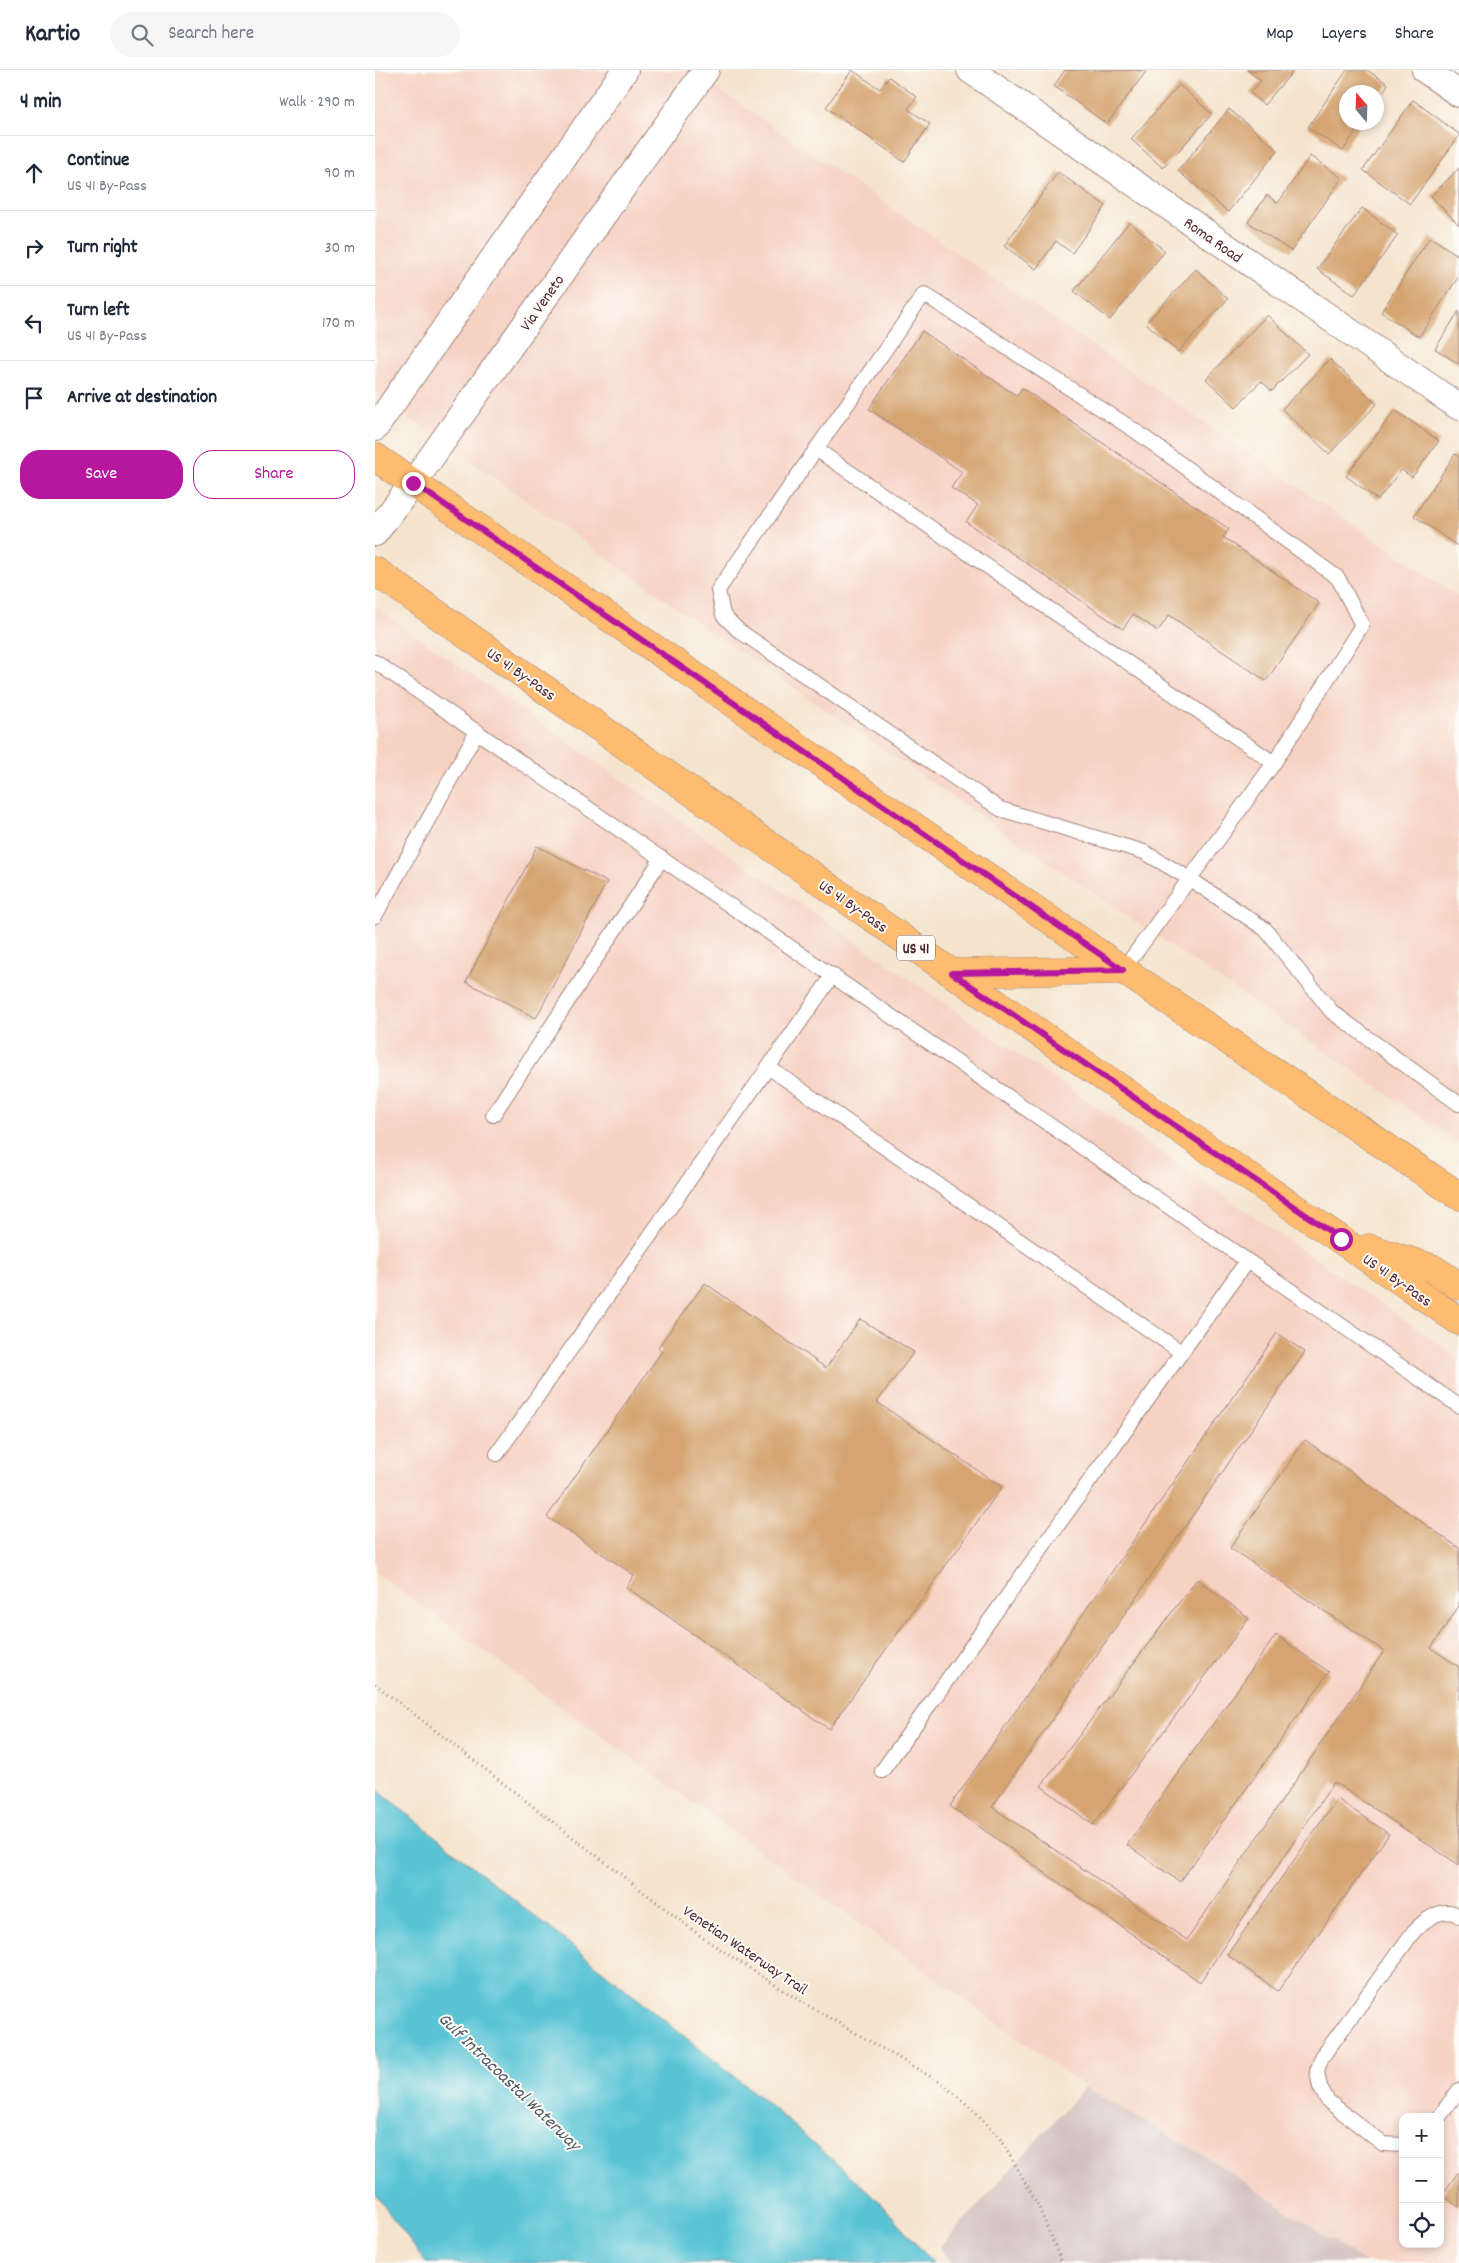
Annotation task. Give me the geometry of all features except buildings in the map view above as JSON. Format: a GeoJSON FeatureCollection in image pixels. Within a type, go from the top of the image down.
{"type":"FeatureCollection","features":[{"type":"Feature","properties":{"kind":"main road"},"geometry":{"type":"LineString","coordinates":[[375,457],[1123,970],[1459,1196]]}},
{"type":"Feature","properties":{"kind":"main road","name":"US 41 By-Pass"},"geometry":{"type":"LineString","coordinates":[[375,571],[952,973],[1459,1321]]}},
{"type":"Feature","properties":{"kind":"main road"},"geometry":{"type":"LineString","coordinates":[[952,973],[1123,970]]}},
{"type":"Feature","properties":{"kind":"main road"},"geometry":{"type":"LineString","coordinates":[[1341,1239],[1433,1268],[1459,1286]]}},
{"type":"Feature","properties":{"kind":"street"},"geometry":{"type":"LineString","coordinates":[[375,428],[625,70]]}},
{"type":"Feature","properties":{"kind":"street","name":"Via Veneto"},"geometry":{"type":"LineString","coordinates":[[375,533],[413,483],[706,70]]}},
{"type":"Feature","properties":{"kind":"street","name":"Roma Road"},"geometry":{"type":"LineString","coordinates":[[970,70],[1459,408]]}},
{"type":"Feature","properties":{"kind":"street"},"geometry":{"type":"LineString","coordinates":[[1425,70],[1459,94]]}},
{"type":"Feature","properties":{"kind":"lane"},"geometry":{"type":"LineString","coordinates":[[1123,970],[1190,879],[1274,762],[1363,625],[1338,578],[1134,430],[924,294],[718,590],[723,615],[738,630],[1000,810],[1144,852],[1190,879],[1265,929],[1332,1012],[1459,1104]]}},
{"type":"Feature","properties":{"kind":"lane"},"geometry":{"type":"LineString","coordinates":[[816,449],[1274,762]]}},
{"type":"Feature","properties":{"kind":"lane"},"geometry":{"type":"LineString","coordinates":[[375,662],[1459,1406]]}},
{"type":"Feature","properties":{"kind":"lane"},"geometry":{"type":"LineString","coordinates":[[375,916],[477,731]]}},
{"type":"Feature","properties":{"kind":"lane"},"geometry":{"type":"LineString","coordinates":[[493,1114],[662,858]]}},
{"type":"Feature","properties":{"kind":"lane"},"geometry":{"type":"LineString","coordinates":[[497,1454],[833,975]]}},
{"type":"Feature","properties":{"kind":"lane"},"geometry":{"type":"LineString","coordinates":[[768,1067],[1181,1352]]}},
{"type":"Feature","properties":{"kind":"lane"},"geometry":{"type":"LineString","coordinates":[[883,1771],[1247,1260]]}},
{"type":"Feature","properties":{"kind":"lane"},"geometry":{"type":"LineString","coordinates":[[1399,2144],[1383,2144],[1328,2101],[1320,2086],[1317,2071],[1321,2057],[1414,1931],[1425,1920],[1440,1912],[1459,1916]]}},
{"type":"Feature","properties":{"kind":"lane"},"geometry":{"type":"LineString","coordinates":[[1442,2113],[1459,2090]]}},
{"type":"Feature","properties":{"kind":"path","name":"Venetian Waterway Trail"},"geometry":{"type":"LineString","coordinates":[[375,1684],[703,1938],[797,1999],[940,2082],[975,2111],[1000,2139],[1037,2203],[1062,2263]]}},
{"type":"Feature","properties":{"kind":"shaded area"},"geometry":{"type":"Polygon","coordinates":[[[375,70],[690,70],[1459,597],[1459,1143],[691,618],[375,393],[375,70]]]}},
{"type":"Feature","properties":{"kind":"shaded area"},"geometry":{"type":"Polygon","coordinates":[[[375,607],[679,820],[1459,1358],[1459,2263],[1366,2263],[1210,2159],[1085,2087],[375,1572],[375,607]]]}},
{"type":"Feature","properties":{"kind":"shaded area"},"geometry":{"type":"Polygon","coordinates":[[[1085,2087],[1210,2159],[1366,2263],[950,2263],[940,2247],[1085,2087]]]}},
{"type":"Feature","properties":{"kind":"water","name":"Gulf Intracoastal Waterway"},"geometry":{"type":"Polygon","coordinates":[[[375,1788],[765,2101],[878,2200],[933,2263],[426,2263],[375,2194],[375,1788]]]}},
{"type":"Feature","properties":{"kind":"route"},"geometry":{"type":"LineString","coordinates":[[413,483],[1123,970],[952,973],[1341,1239]]}}]}
